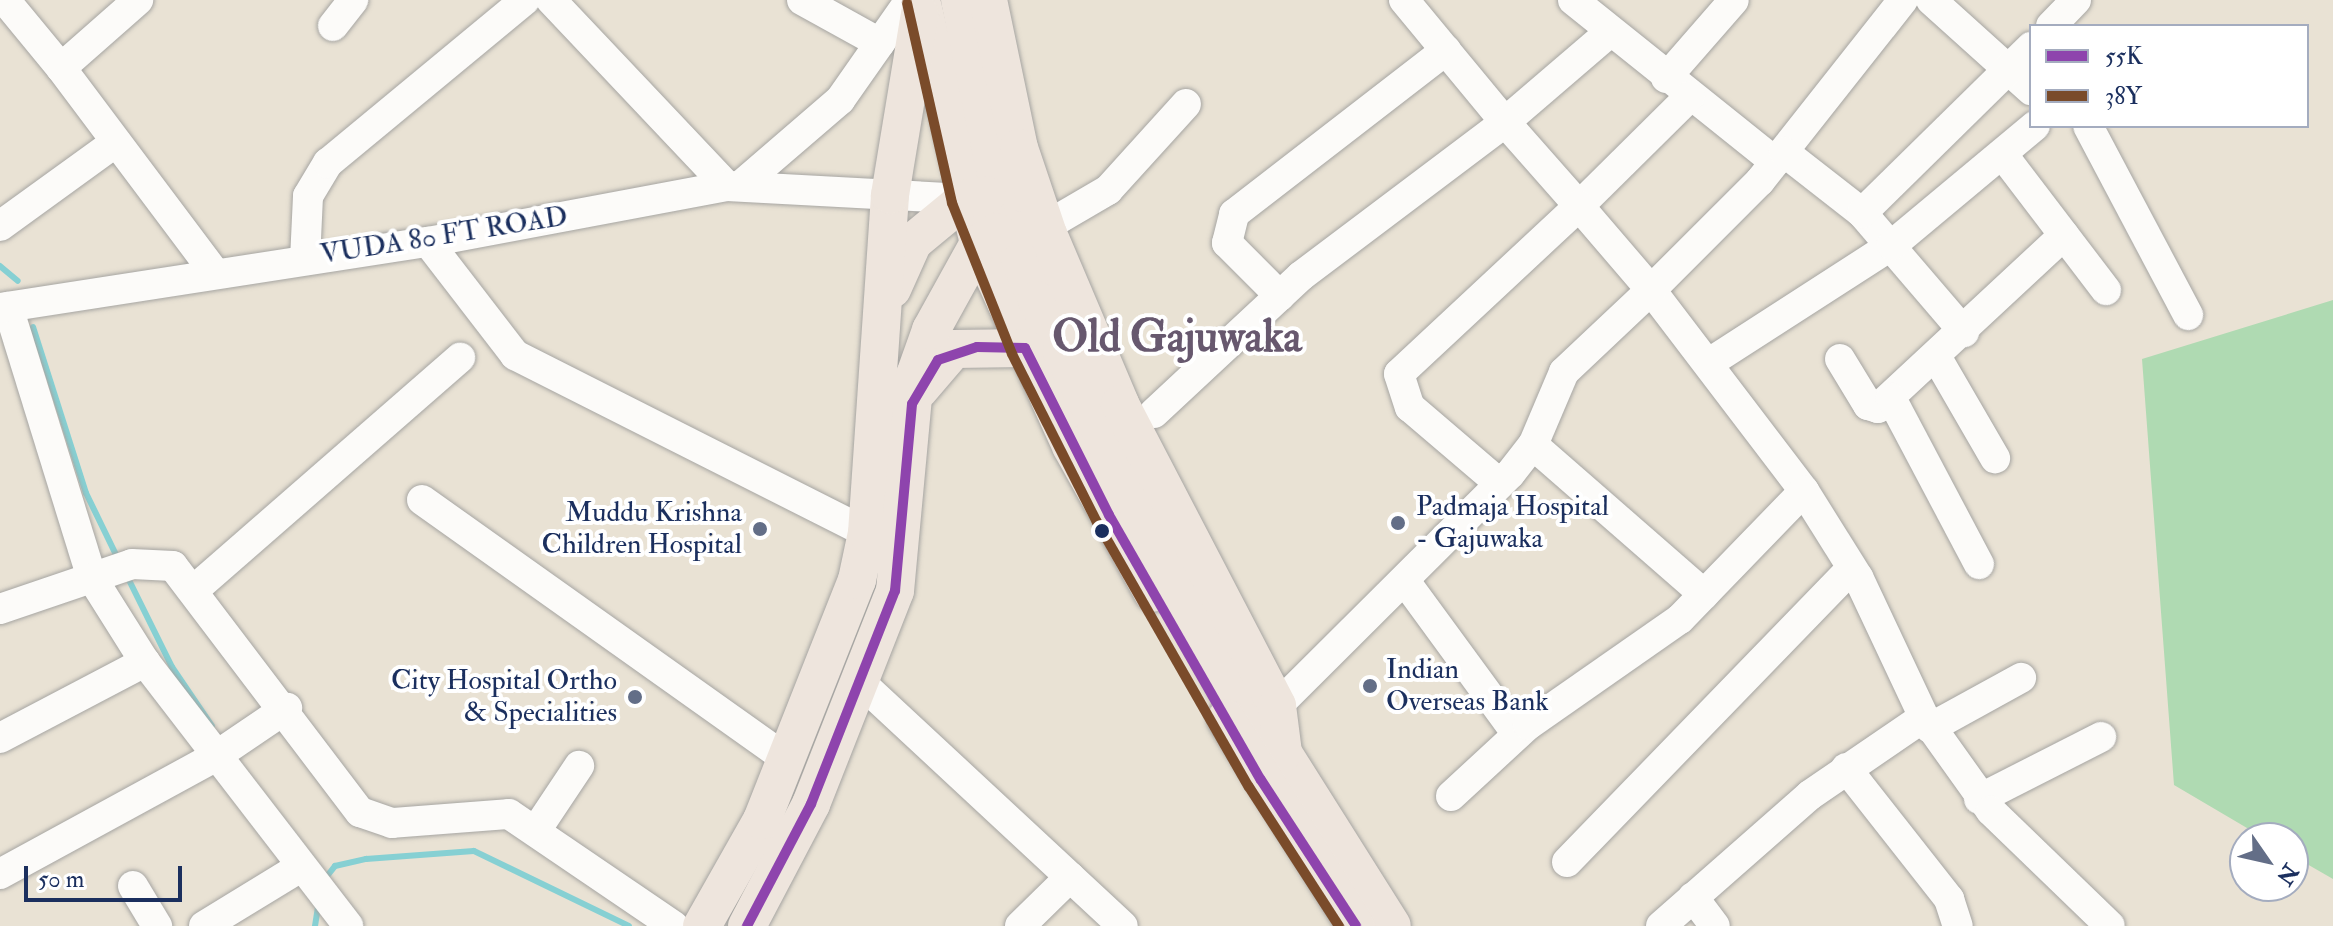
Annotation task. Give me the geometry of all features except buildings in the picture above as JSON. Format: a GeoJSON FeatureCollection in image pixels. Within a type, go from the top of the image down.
{"type":"FeatureCollection","features":[{"type":"Feature","properties":{"kind":"main road"},"geometry":{"type":"LineString","coordinates":[[960,0],[955,62],[988,215],[1025,348],[1079,460],[1273,781],[1356,926]]}},
{"type":"Feature","properties":{"kind":"main road"},"geometry":{"type":"LineString","coordinates":[[988,0],[1019,148],[1048,234],[1120,404],[1277,706],[1273,781]]}},
{"type":"Feature","properties":{"kind":"main road"},"geometry":{"type":"LineString","coordinates":[[918,3],[955,62]]}},
{"type":"Feature","properties":{"kind":"main road"},"geometry":{"type":"LineString","coordinates":[[702,926],[787,759],[867,533],[890,195],[918,3]]}},
{"type":"Feature","properties":{"kind":"main road"},"geometry":{"type":"LineString","coordinates":[[879,334],[904,256],[988,215]]}},
{"type":"Feature","properties":{"kind":"main road"},"geometry":{"type":"LineString","coordinates":[[747,926],[811,804],[859,681],[900,563],[912,404],[931,330],[988,215]]}},
{"type":"Feature","properties":{"kind":"main road"},"geometry":{"type":"LineString","coordinates":[[988,215],[1273,781],[1392,926]]}},
{"type":"Feature","properties":{"kind":"main road"},"geometry":{"type":"LineString","coordinates":[[912,404],[938,360],[954,349],[1025,348]]}},
{"type":"Feature","properties":{"kind":"street"},"geometry":{"type":"LineString","coordinates":[[5,0],[61,68],[214,272]]}},
{"type":"Feature","properties":{"kind":"street"},"geometry":{"type":"LineString","coordinates":[[61,68],[138,0]]}},
{"type":"Feature","properties":{"kind":"street"},"geometry":{"type":"LineString","coordinates":[[333,26],[353,0]]}},
{"type":"Feature","properties":{"kind":"street"},"geometry":{"type":"LineString","coordinates":[[305,260],[308,196],[328,163],[525,0]]}},
{"type":"Feature","properties":{"kind":"street"},"geometry":{"type":"LineString","coordinates":[[551,0],[734,186],[840,100],[880,43],[918,3]]}},
{"type":"Feature","properties":{"kind":"street"},"geometry":{"type":"LineString","coordinates":[[802,0],[880,43]]}},
{"type":"Feature","properties":{"kind":"street"},"geometry":{"type":"LineString","coordinates":[[1404,0],[1651,290],[1804,491],[1852,568],[1927,723],[1979,799],[2110,926]]}},
{"type":"Feature","properties":{"kind":"street"},"geometry":{"type":"LineString","coordinates":[[1573,0],[1678,87],[1862,213],[1964,332]]}},
{"type":"Feature","properties":{"kind":"street"},"geometry":{"type":"LineString","coordinates":[[1500,484],[1410,407],[1399,374],[1579,206],[1678,87],[1734,0]]}},
{"type":"Feature","properties":{"kind":"street"},"geometry":{"type":"LineString","coordinates":[[1277,706],[1500,484],[1533,445],[1564,372],[1651,290],[1780,157],[1903,0]]}},
{"type":"Feature","properties":{"kind":"street"},"geometry":{"type":"LineString","coordinates":[[1931,0],[2020,80]]}},
{"type":"Feature","properties":{"kind":"street"},"geometry":{"type":"LineString","coordinates":[[2053,24],[2076,0]]}},
{"type":"Feature","properties":{"kind":"street"},"geometry":{"type":"LineString","coordinates":[[1154,413],[1280,296],[1505,122],[1610,32]]}},
{"type":"Feature","properties":{"kind":"street"},"geometry":{"type":"LineString","coordinates":[[1280,296],[1227,243],[1234,214],[1446,50]]}},
{"type":"Feature","properties":{"kind":"street"},"geometry":{"type":"LineString","coordinates":[[1862,213],[2020,80],[2029,53]]}},
{"type":"Feature","properties":{"kind":"street"},"geometry":{"type":"LineString","coordinates":[[1060,218],[1108,190],[1186,104]]}},
{"type":"Feature","properties":{"kind":"street"},"geometry":{"type":"LineString","coordinates":[[1709,363],[1892,245],[2033,128]]}},
{"type":"Feature","properties":{"kind":"street"},"geometry":{"type":"LineString","coordinates":[[2089,128],[2188,315]]}},
{"type":"Feature","properties":{"kind":"street"},"geometry":{"type":"LineString","coordinates":[[0,226],[116,142]]}},
{"type":"Feature","properties":{"kind":"street"},"geometry":{"type":"LineString","coordinates":[[2003,155],[2106,290]]}},
{"type":"Feature","properties":{"kind":"street","name":"VUDA 80 FT ROAD"},"geometry":{"type":"LineString","coordinates":[[4,307],[214,272],[428,242],[734,186],[890,195],[988,215]]}},
{"type":"Feature","properties":{"kind":"street"},"geometry":{"type":"LineString","coordinates":[[1840,359],[1871,408],[1891,398],[1937,358],[2064,235]]}},
{"type":"Feature","properties":{"kind":"street"},"geometry":{"type":"LineString","coordinates":[[428,242],[515,355],[867,533]]}},
{"type":"Feature","properties":{"kind":"street"},"geometry":{"type":"LineString","coordinates":[[4,307],[92,578],[145,662],[307,878],[348,926]]}},
{"type":"Feature","properties":{"kind":"street"},"geometry":{"type":"LineString","coordinates":[[195,589],[460,358]]}},
{"type":"Feature","properties":{"kind":"street"},"geometry":{"type":"LineString","coordinates":[[1937,358],[1995,458]]}},
{"type":"Feature","properties":{"kind":"street"},"geometry":{"type":"LineString","coordinates":[[1891,398],[1979,564]]}},
{"type":"Feature","properties":{"kind":"street"},"geometry":{"type":"LineString","coordinates":[[1533,445],[1704,594]]}},
{"type":"Feature","properties":{"kind":"street"},"geometry":{"type":"LineString","coordinates":[[1451,796],[1517,734],[1652,643],[1804,491]]}},
{"type":"Feature","properties":{"kind":"street"},"geometry":{"type":"LineString","coordinates":[[422,500],[787,759]]}},
{"type":"Feature","properties":{"kind":"street"},"geometry":{"type":"LineString","coordinates":[[0,609],[132,564],[173,566],[195,589],[287,708],[343,794],[374,820],[484,812],[537,829],[674,926]]}},
{"type":"Feature","properties":{"kind":"street"},"geometry":{"type":"LineString","coordinates":[[1567,862],[1852,568]]}},
{"type":"Feature","properties":{"kind":"street"},"geometry":{"type":"LineString","coordinates":[[1405,581],[1517,734]]}},
{"type":"Feature","properties":{"kind":"street"},"geometry":{"type":"LineString","coordinates":[[0,738],[145,662]]}},
{"type":"Feature","properties":{"kind":"street"},"geometry":{"type":"LineString","coordinates":[[1661,926],[1846,768],[1927,723],[2021,678]]}},
{"type":"Feature","properties":{"kind":"street"},"geometry":{"type":"LineString","coordinates":[[859,681],[1123,926]]}},
{"type":"Feature","properties":{"kind":"street"},"geometry":{"type":"LineString","coordinates":[[0,874],[216,756],[287,708]]}},
{"type":"Feature","properties":{"kind":"street"},"geometry":{"type":"LineString","coordinates":[[1979,799],[2101,737]]}},
{"type":"Feature","properties":{"kind":"street"},"geometry":{"type":"LineString","coordinates":[[537,829],[579,766]]}},
{"type":"Feature","properties":{"kind":"street"},"geometry":{"type":"LineString","coordinates":[[1846,768],[1949,899],[1958,926]]}},
{"type":"Feature","properties":{"kind":"street"},"geometry":{"type":"LineString","coordinates":[[1020,926],[1070,877]]}},
{"type":"Feature","properties":{"kind":"street"},"geometry":{"type":"LineString","coordinates":[[204,926],[307,878]]}},
{"type":"Feature","properties":{"kind":"street"},"geometry":{"type":"LineString","coordinates":[[133,886],[157,926]]}},
{"type":"Feature","properties":{"kind":"street"},"geometry":{"type":"LineString","coordinates":[[1693,897],[1715,926]]}},
{"type":"Feature","properties":{"kind":"green space"},"geometry":{"type":"Polygon","coordinates":[[[2333,300],[2333,879],[2309,865],[2309,822],[2237,822],[2174,785],[2142,359],[2333,300]]]}},
{"type":"Feature","properties":{"kind":"waterway"},"geometry":{"type":"LineString","coordinates":[[0,266],[18,281]]}},
{"type":"Feature","properties":{"kind":"waterway"},"geometry":{"type":"LineString","coordinates":[[33,327],[86,493],[118,559]]}},
{"type":"Feature","properties":{"kind":"waterway"},"geometry":{"type":"LineString","coordinates":[[127,576],[172,667],[212,726]]}},
{"type":"Feature","properties":{"kind":"waterway"},"geometry":{"type":"LineString","coordinates":[[324,880],[335,866],[366,859],[474,851],[629,926]]}},
{"type":"Feature","properties":{"kind":"waterway"},"geometry":{"type":"LineString","coordinates":[[315,926],[318,906]]}},
{"type":"Feature","properties":{"kind":"transit line","name":"38Y"},"geometry":{"type":"LineString","coordinates":[[907,3],[952,203],[1012,354],[1097,522],[1249,787],[1339,926]]}},
{"type":"Feature","properties":{"kind":"transit line","name":"55K"},"geometry":{"type":"LineString","coordinates":[[747,926],[811,804],[895,591],[912,404],[938,360],[977,347],[1025,348],[1109,515],[1261,780],[1356,926]]}},
{"type":"Feature","properties":{"kind":"place","name":"Padmaja Hospital - Gajuwaka"},"geometry":{"type":"Point","coordinates":[1398,523]}},
{"type":"Feature","properties":{"kind":"place","name":"Muddu Krishna Children Hospital"},"geometry":{"type":"Point","coordinates":[760,529]}},
{"type":"Feature","properties":{"kind":"place","name":"Indian Overseas Bank"},"geometry":{"type":"Point","coordinates":[1370,686]}},
{"type":"Feature","properties":{"kind":"place","name":"City Hospital Ortho & Specialities"},"geometry":{"type":"Point","coordinates":[635,697]}},
{"type":"Feature","properties":{"kind":"district","name":"Old Gajuwaka"},"geometry":{"type":"Point","coordinates":[1177,338]}}]}
